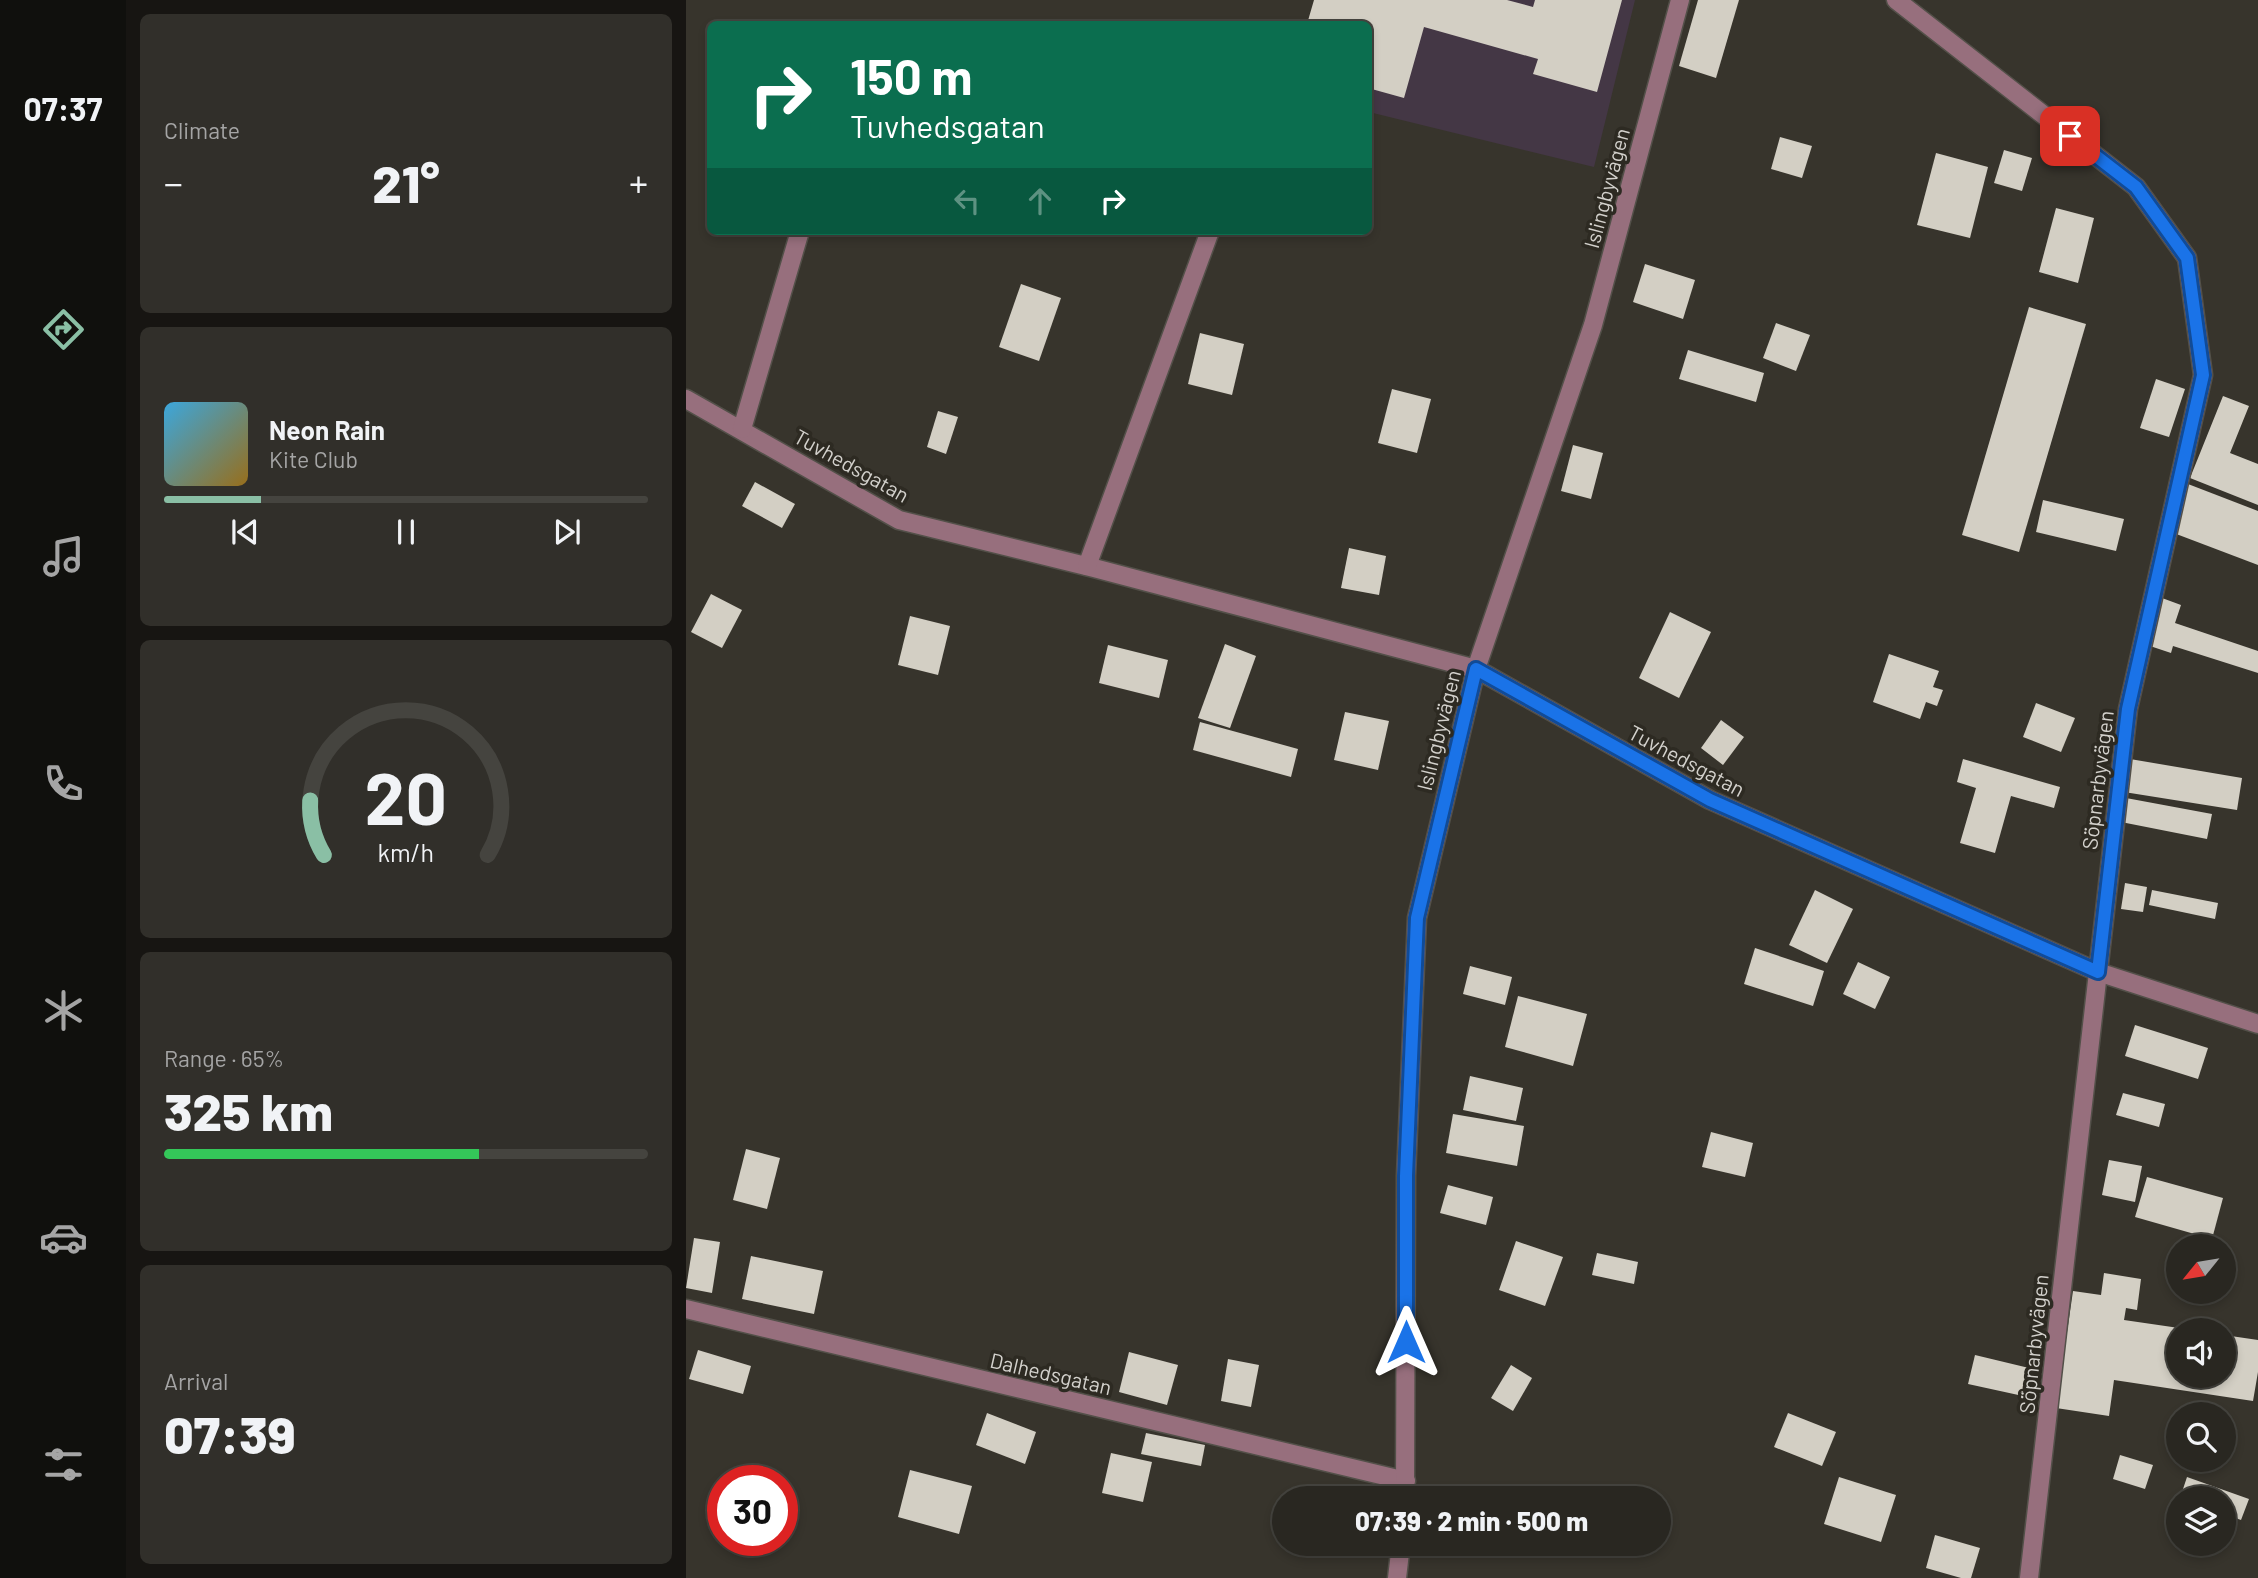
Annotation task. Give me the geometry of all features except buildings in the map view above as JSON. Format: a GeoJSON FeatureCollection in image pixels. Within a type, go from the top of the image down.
{"type":"FeatureCollection","features":[{"type":"Feature","properties":{"kind":"street","name":"Islingbyvägen"},"geometry":{"type":"LineString","coordinates":[[1406,1486],[1406,1176],[1417,918],[1476,669],[1593,325],[1681,0]]}},
{"type":"Feature","properties":{"kind":"street","name":"Söpnarbyvägen"},"geometry":{"type":"LineString","coordinates":[[1896,0],[2136,187],[2187,258],[2203,375],[2128,709],[2029,1578]]}},
{"type":"Feature","properties":{"kind":"street"},"geometry":{"type":"LineString","coordinates":[[742,429],[799,235]]}},
{"type":"Feature","properties":{"kind":"street"},"geometry":{"type":"LineString","coordinates":[[1087,566],[1209,235]]}},
{"type":"Feature","properties":{"kind":"street","name":"Tuvhedsgatan"},"geometry":{"type":"LineString","coordinates":[[686,399],[899,520],[1087,566],[1476,669],[1710,800],[2098,972],[2258,1024]]}},
{"type":"Feature","properties":{"kind":"street","name":"Dalhedsgatan"},"geometry":{"type":"LineString","coordinates":[[686,1309],[1394,1486]]}},
{"type":"Feature","properties":{"kind":"street"},"geometry":{"type":"LineString","coordinates":[[1398,1578],[1400,1556]]}},
{"type":"Feature","properties":{"kind":"shaded area"},"geometry":{"type":"Polygon","coordinates":[[[1321,0],[1635,0],[1594,167],[1372,113],[1372,21],[1316,21],[1321,0]]]}},
{"type":"Feature","properties":{"kind":"route"},"geometry":{"type":"LineString","coordinates":[[1406,1342],[1406,1176],[1417,918],[1476,669],[1710,800],[2098,972],[2128,709],[2203,375],[2187,258],[2136,187],[2070,136]]}}]}
